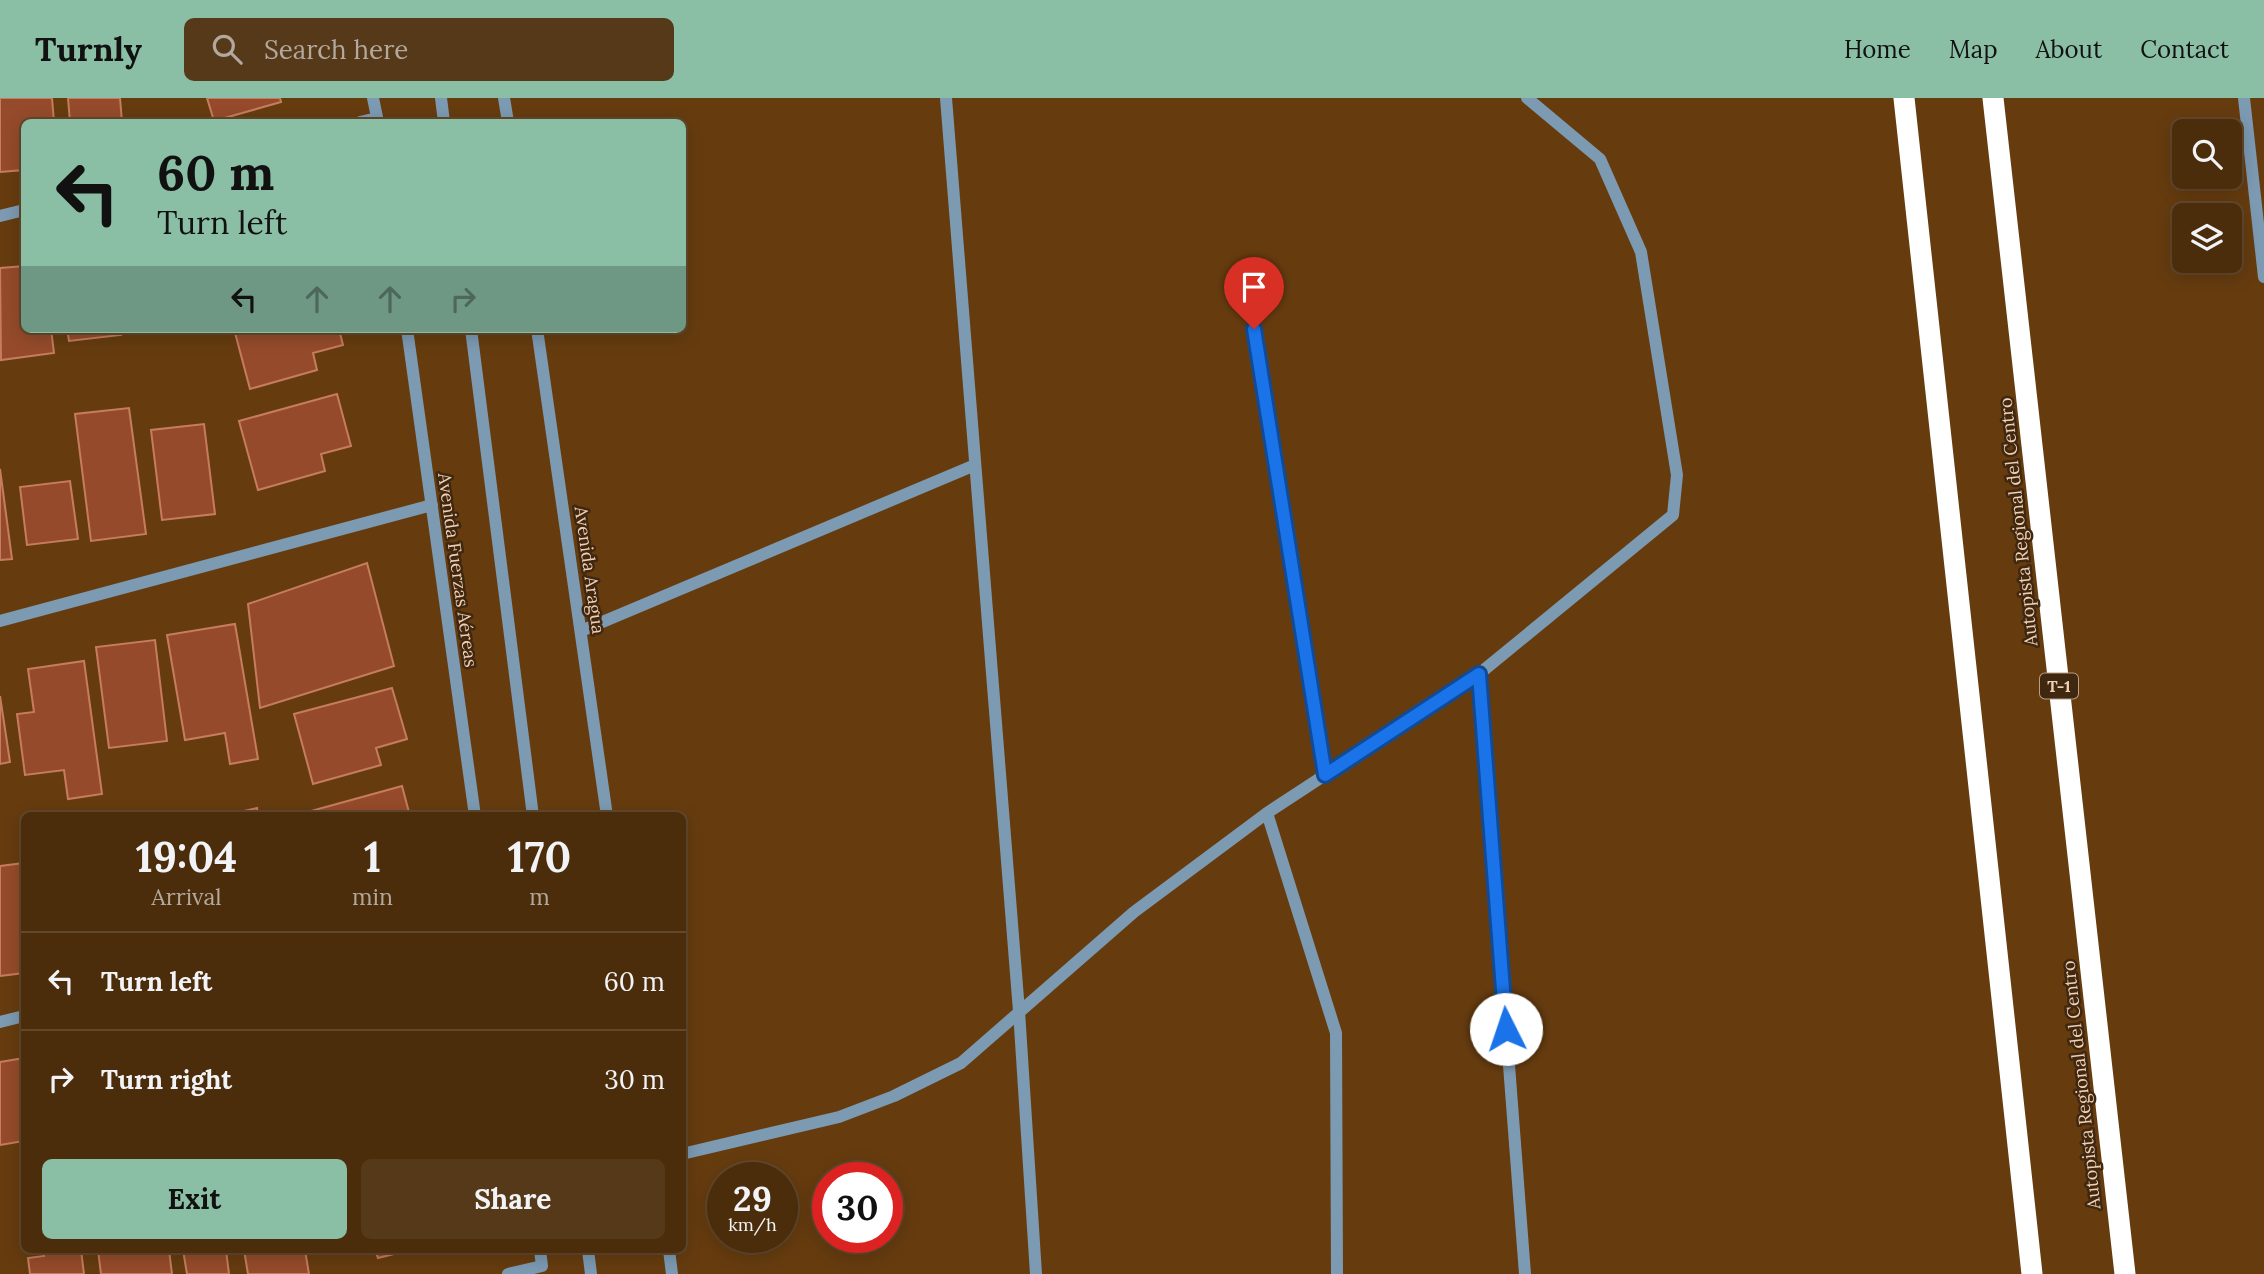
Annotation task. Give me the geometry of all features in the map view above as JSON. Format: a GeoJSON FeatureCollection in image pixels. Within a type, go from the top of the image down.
{"type":"FeatureCollection","features":[{"type":"Feature","properties":{"kind":"highway"},"geometry":{"type":"LineString","coordinates":[[1904,98],[2032,1274]]}},
{"type":"Feature","properties":{"kind":"highway","name":"Autopista Regional del Centro"},"geometry":{"type":"LineString","coordinates":[[1993,98],[2125,1274]]}},
{"type":"Feature","properties":{"kind":"street"},"geometry":{"type":"LineString","coordinates":[[373,98],[378,119]]}},
{"type":"Feature","properties":{"kind":"street"},"geometry":{"type":"LineString","coordinates":[[441,98],[444,119]]}},
{"type":"Feature","properties":{"kind":"street"},"geometry":{"type":"LineString","coordinates":[[504,98],[508,119]]}},
{"type":"Feature","properties":{"kind":"street"},"geometry":{"type":"LineString","coordinates":[[946,98],[1019,1011],[1036,1274]]}},
{"type":"Feature","properties":{"kind":"street"},"geometry":{"type":"LineString","coordinates":[[686,1153],[839,1117],[894,1096],[961,1062],[1134,912],[1267,813],[1479,674],[1673,515],[1677,475],[1642,252],[1600,159],[1527,98]]}},
{"type":"Feature","properties":{"kind":"street"},"geometry":{"type":"LineString","coordinates":[[2244,98],[2259,181],[2264,276]]}},
{"type":"Feature","properties":{"kind":"street"},"geometry":{"type":"LineString","coordinates":[[0,216],[21,210]]}},
{"type":"Feature","properties":{"kind":"street"},"geometry":{"type":"LineString","coordinates":[[1254,329],[1325,775]]}},
{"type":"Feature","properties":{"kind":"street","name":"Avenida Fuerzas Aéreas"},"geometry":{"type":"LineString","coordinates":[[408,333],[474,812]]}},
{"type":"Feature","properties":{"kind":"street"},"geometry":{"type":"LineString","coordinates":[[472,333],[532,812]]}},
{"type":"Feature","properties":{"kind":"street","name":"Avenida Aragua"},"geometry":{"type":"LineString","coordinates":[[538,333],[606,812]]}},
{"type":"Feature","properties":{"kind":"street"},"geometry":{"type":"LineString","coordinates":[[581,631],[975,465]]}},
{"type":"Feature","properties":{"kind":"street"},"geometry":{"type":"LineString","coordinates":[[0,621],[432,505]]}},
{"type":"Feature","properties":{"kind":"street"},"geometry":{"type":"LineString","coordinates":[[1479,674],[1525,1274]]}},
{"type":"Feature","properties":{"kind":"street"},"geometry":{"type":"LineString","coordinates":[[1267,813],[1336,1033],[1337,1274]]}},
{"type":"Feature","properties":{"kind":"street"},"geometry":{"type":"LineString","coordinates":[[0,1022],[21,1017]]}},
{"type":"Feature","properties":{"kind":"street"},"geometry":{"type":"LineString","coordinates":[[509,1274],[542,1266],[540,1253]]}},
{"type":"Feature","properties":{"kind":"street"},"geometry":{"type":"LineString","coordinates":[[588,1253],[591,1274]]}},
{"type":"Feature","properties":{"kind":"street"},"geometry":{"type":"LineString","coordinates":[[669,1253],[672,1274]]}},
{"type":"Feature","properties":{"kind":"building"},"geometry":{"type":"Polygon","coordinates":[[[0,98],[52,98],[54,119],[21,119],[21,170],[0,172],[0,98]]]}},
{"type":"Feature","properties":{"kind":"building"},"geometry":{"type":"Polygon","coordinates":[[[68,98],[120,98],[122,119],[70,119],[68,98]]]}},
{"type":"Feature","properties":{"kind":"building"},"geometry":{"type":"Polygon","coordinates":[[[207,98],[280,98],[281,102],[213,119],[207,98]]]}},
{"type":"Feature","properties":{"kind":"building"},"geometry":{"type":"Polygon","coordinates":[[[21,266],[21,333],[52,333],[54,353],[1,360],[0,268],[21,266]]]}},
{"type":"Feature","properties":{"kind":"building"},"geometry":{"type":"Polygon","coordinates":[[[68,333],[121,335],[69,341],[68,333]]]}},
{"type":"Feature","properties":{"kind":"building"},"geometry":{"type":"Polygon","coordinates":[[[235,333],[340,333],[343,345],[313,353],[317,370],[250,389],[235,333]]]}},
{"type":"Feature","properties":{"kind":"building"},"geometry":{"type":"Polygon","coordinates":[[[337,394],[351,446],[321,454],[325,471],[258,490],[239,421],[337,394]]]}},
{"type":"Feature","properties":{"kind":"building"},"geometry":{"type":"Polygon","coordinates":[[[129,408],[146,534],[91,541],[75,414],[129,408]]]}},
{"type":"Feature","properties":{"kind":"building"},"geometry":{"type":"Polygon","coordinates":[[[204,424],[215,514],[162,520],[151,430],[204,424]]]}},
{"type":"Feature","properties":{"kind":"building"},"geometry":{"type":"Polygon","coordinates":[[[0,469],[12,559],[0,560],[0,469]]]}},
{"type":"Feature","properties":{"kind":"building"},"geometry":{"type":"Polygon","coordinates":[[[70,481],[78,539],[27,545],[20,487],[70,481]]]}},
{"type":"Feature","properties":{"kind":"building"},"geometry":{"type":"Polygon","coordinates":[[[367,563],[394,666],[260,708],[248,604],[367,563]]]}},
{"type":"Feature","properties":{"kind":"building"},"geometry":{"type":"Polygon","coordinates":[[[235,624],[258,759],[230,764],[225,733],[185,740],[167,635],[235,624]]]}},
{"type":"Feature","properties":{"kind":"building"},"geometry":{"type":"Polygon","coordinates":[[[155,640],[167,741],[109,748],[96,647],[155,640]]]}},
{"type":"Feature","properties":{"kind":"building"},"geometry":{"type":"Polygon","coordinates":[[[84,661],[102,794],[68,799],[64,770],[25,775],[17,714],[34,712],[28,669],[84,661]]]}},
{"type":"Feature","properties":{"kind":"building"},"geometry":{"type":"Polygon","coordinates":[[[392,688],[407,739],[376,748],[381,765],[313,784],[294,714],[392,688]]]}},
{"type":"Feature","properties":{"kind":"building"},"geometry":{"type":"Polygon","coordinates":[[[0,696],[10,762],[0,764],[0,696]]]}},
{"type":"Feature","properties":{"kind":"building"},"geometry":{"type":"Polygon","coordinates":[[[402,786],[409,812],[308,812],[402,786]]]}},
{"type":"Feature","properties":{"kind":"building"},"geometry":{"type":"Polygon","coordinates":[[[257,808],[258,812],[240,812],[257,808]]]}},
{"type":"Feature","properties":{"kind":"building"},"geometry":{"type":"Polygon","coordinates":[[[21,863],[21,973],[0,976],[0,866],[21,863]]]}},
{"type":"Feature","properties":{"kind":"building"},"geometry":{"type":"Polygon","coordinates":[[[21,1058],[21,1142],[0,1145],[0,1062],[21,1058]]]}},
{"type":"Feature","properties":{"kind":"building"},"geometry":{"type":"Polygon","coordinates":[[[44,1253],[81,1253],[84,1274],[30,1274],[28,1258],[44,1256],[44,1253]]]}},
{"type":"Feature","properties":{"kind":"building"},"geometry":{"type":"Polygon","coordinates":[[[98,1253],[169,1253],[172,1274],[101,1274],[98,1253]]]}},
{"type":"Feature","properties":{"kind":"building"},"geometry":{"type":"Polygon","coordinates":[[[184,1253],[226,1253],[229,1274],[187,1274],[184,1253]]]}},
{"type":"Feature","properties":{"kind":"building"},"geometry":{"type":"Polygon","coordinates":[[[244,1253],[306,1253],[309,1274],[248,1274],[244,1253]]]}},
{"type":"Feature","properties":{"kind":"building"},"geometry":{"type":"Polygon","coordinates":[[[376,1253],[398,1253],[378,1258],[376,1253]]]}},
{"type":"Feature","properties":{"kind":"route"},"geometry":{"type":"LineString","coordinates":[[1254,329],[1325,775],[1479,674],[1506,1029]]}}]}
